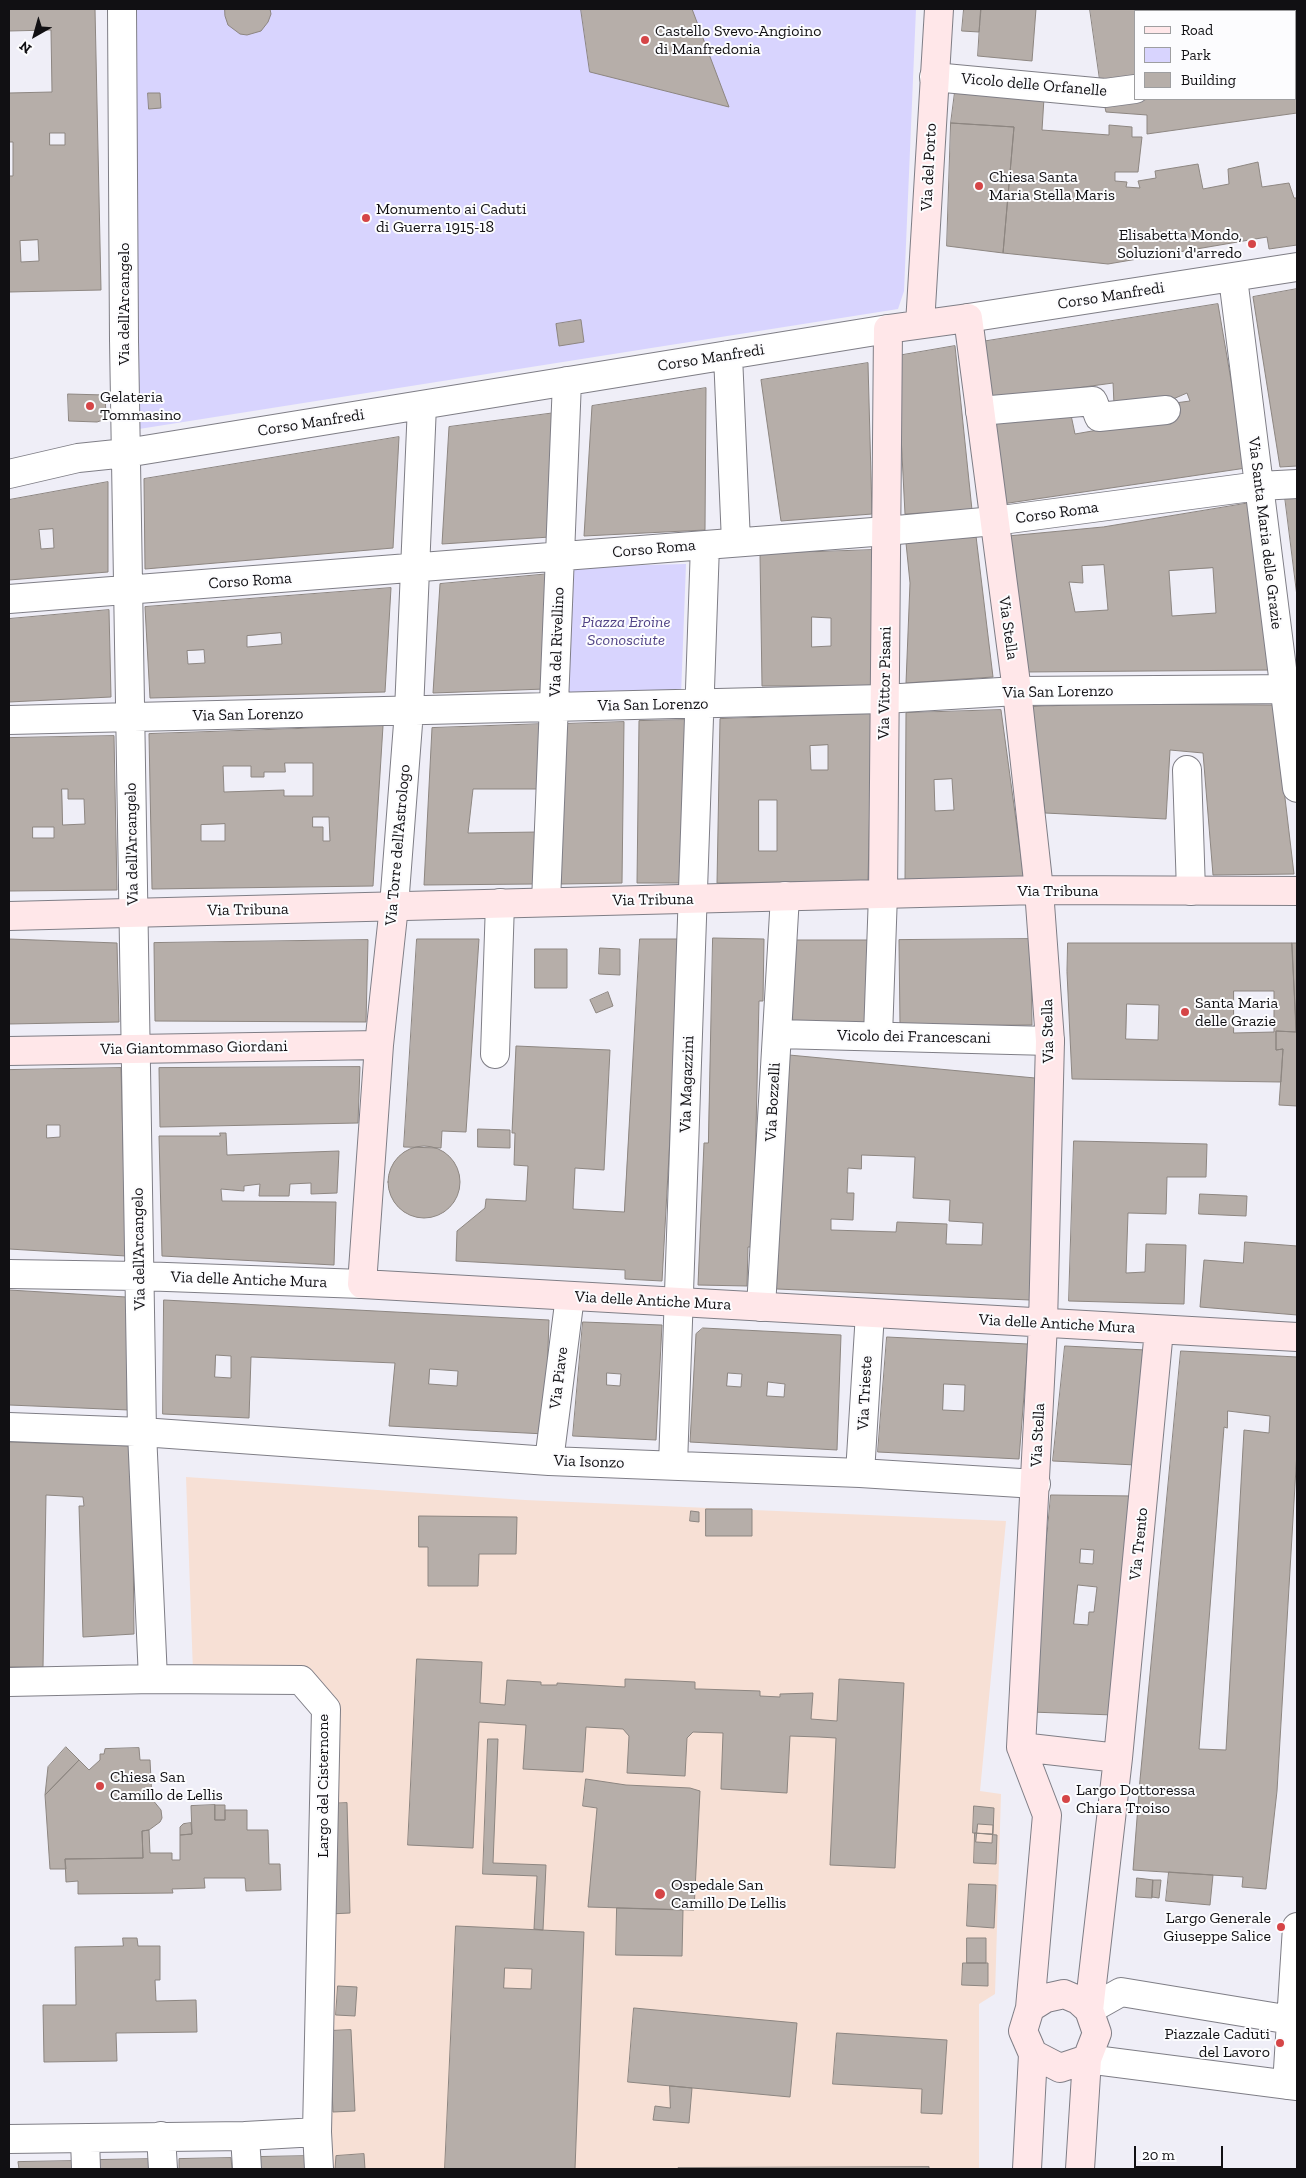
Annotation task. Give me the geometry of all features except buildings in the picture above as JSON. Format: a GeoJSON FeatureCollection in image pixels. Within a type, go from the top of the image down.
{"type":"FeatureCollection","features":[{"type":"Feature","properties":{"kind":"street","name":"Via dell'Arcangelo"},"geometry":{"type":"LineString","coordinates":[[122,9],[126,453],[139,1276],[142,1432],[153,1679]]}},
{"type":"Feature","properties":{"kind":"street","name":"Via del Porto"},"geometry":{"type":"LineString","coordinates":[[920,324],[939,9]]}},
{"type":"Feature","properties":{"kind":"street","name":"Vicolo delle Orfanelle"},"geometry":{"type":"LineString","coordinates":[[934,77],[1105,93],[1134,89]]}},
{"type":"Feature","properties":{"kind":"street","name":"Corso Manfredi"},"geometry":{"type":"LineString","coordinates":[[9,474],[78,458],[126,453],[888,329],[1297,267]]}},
{"type":"Feature","properties":{"kind":"street","name":"Via Santa Maria delle Grazie"},"geometry":{"type":"LineString","coordinates":[[1233,278],[1259,486],[1291,689],[1297,788]]}},
{"type":"Feature","properties":{"kind":"street","name":"Via Stella"},"geometry":{"type":"LineString","coordinates":[[968,318],[1017,691],[1039,890],[1050,1041],[1044,1324],[1021,1747]]}},
{"type":"Feature","properties":{"kind":"street","name":"Via Vittor Pisani"},"geometry":{"type":"LineString","coordinates":[[878,1036],[883,894],[888,329]]}},
{"type":"Feature","properties":{"kind":"street"},"geometry":{"type":"LineString","coordinates":[[728,355],[736,542]]}},
{"type":"Feature","properties":{"kind":"street","name":"Via del Rivellino"},"geometry":{"type":"LineString","coordinates":[[546,902],[567,381]]}},
{"type":"Feature","properties":{"kind":"street"},"geometry":{"type":"LineString","coordinates":[[980,410],[1093,401],[1099,418],[1166,410]]}},
{"type":"Feature","properties":{"kind":"street","name":"Via Torre dell'Astrologo"},"geometry":{"type":"LineString","coordinates":[[362,1284],[379,1045],[394,906],[409,711],[422,405]]}},
{"type":"Feature","properties":{"kind":"street","name":"Corso Roma"},"geometry":{"type":"LineString","coordinates":[[9,599],[886,531],[994,521],[1259,486],[1297,484]]}},
{"type":"Feature","properties":{"kind":"street","name":"Via Magazzini"},"geometry":{"type":"LineString","coordinates":[[673,1465],[705,545]]}},
{"type":"Feature","properties":{"kind":"street","name":"Via San Lorenzo"},"geometry":{"type":"LineString","coordinates":[[9,720],[884,699],[1017,691],[1291,689]]}},
{"type":"Feature","properties":{"kind":"street"},"geometry":{"type":"LineString","coordinates":[[1187,770],[1191,891]]}},
{"type":"Feature","properties":{"kind":"street","name":"Via Tribuna"},"geometry":{"type":"LineString","coordinates":[[9,916],[1039,890],[1297,890]]}},
{"type":"Feature","properties":{"kind":"street","name":"Via Bozzelli"},"geometry":{"type":"LineString","coordinates":[[761,1307],[785,896]]}},
{"type":"Feature","properties":{"kind":"street"},"geometry":{"type":"LineString","coordinates":[[495,1054],[500,904]]}},
{"type":"Feature","properties":{"kind":"street","name":"Vicolo dei Francescani"},"geometry":{"type":"LineString","coordinates":[[777,1034],[1050,1041]]}},
{"type":"Feature","properties":{"kind":"street","name":"Via Giantommaso Giordani"},"geometry":{"type":"LineString","coordinates":[[9,1051],[379,1045]]}},
{"type":"Feature","properties":{"kind":"street","name":"Via delle Antiche Mura"},"geometry":{"type":"LineString","coordinates":[[9,1274],[139,1276],[362,1284],[1297,1337]]}},
{"type":"Feature","properties":{"kind":"street","name":"Via Piave"},"geometry":{"type":"LineString","coordinates":[[549,1461],[570,1296]]}},
{"type":"Feature","properties":{"kind":"street","name":"Via Trieste"},"geometry":{"type":"LineString","coordinates":[[860,1473],[870,1313]]}},
{"type":"Feature","properties":{"kind":"street","name":"Via Trento"},"geometry":{"type":"LineString","coordinates":[[1118,1758],[1159,1330]]}},
{"type":"Feature","properties":{"kind":"street","name":"Via Isonzo"},"geometry":{"type":"LineString","coordinates":[[9,1426],[142,1432],[549,1461],[860,1473],[1036,1484]]}},
{"type":"Feature","properties":{"kind":"street","name":"Largo del Cisternone"},"geometry":{"type":"LineString","coordinates":[[9,1682],[153,1679],[301,1680],[326,1709],[317,2132],[319,2169]]}},
{"type":"Feature","properties":{"kind":"street"},"geometry":{"type":"LineString","coordinates":[[1026,2169],[1033,2054],[1023,2031],[1030,2008],[1047,1815],[1021,1747],[1118,1758],[1089,2010],[1097,2033],[1087,2059],[1080,2169]]}},
{"type":"Feature","properties":{"kind":"street"},"geometry":{"type":"LineString","coordinates":[[1033,2054],[1060,2068],[1087,2059],[1292,2085],[1291,2020],[1295,1987],[1297,1927]]}},
{"type":"Feature","properties":{"kind":"street"},"geometry":{"type":"LineString","coordinates":[[1089,2010],[1121,1992],[1291,2020]]}},
{"type":"Feature","properties":{"kind":"street"},"geometry":{"type":"LineString","coordinates":[[1030,2008],[1046,1998],[1064,1994],[1078,2000],[1089,2010]]}},
{"type":"Feature","properties":{"kind":"street"},"geometry":{"type":"LineString","coordinates":[[9,2140],[246,2136],[317,2132]]}},
{"type":"Feature","properties":{"kind":"street"},"geometry":{"type":"LineString","coordinates":[[161,2136],[163,2169]]}},
{"type":"Feature","properties":{"kind":"street"},"geometry":{"type":"LineString","coordinates":[[246,2136],[248,2169]]}},
{"type":"Feature","properties":{"kind":"street"},"geometry":{"type":"LineString","coordinates":[[85,2139],[86,2169]]}},
{"type":"Feature","properties":{"kind":"shaded area","name":"Ospedale San Camillo De Lellis"},"geometry":{"type":"Polygon","coordinates":[[[186,1477],[525,1500],[1006,1521],[980,1791],[1001,1794],[995,1994],[979,2004],[979,2169],[327,2169],[316,1677],[193,1672],[186,1477]]]}},
{"type":"Feature","properties":{"kind":"green space"},"geometry":{"type":"Polygon","coordinates":[[[129,9],[916,9],[904,291],[898,309],[139,429],[129,9]]]}},
{"type":"Feature","properties":{"kind":"green space","name":"Piazza Eroine Sconosciute"},"geometry":{"type":"Polygon","coordinates":[[[686,564],[681,695],[565,696],[570,567],[686,564]]]}},
{"type":"Feature","properties":{"kind":"place","name":"Castello Svevo-Angioino di Manfredonia"},"geometry":{"type":"Point","coordinates":[645,40]}},
{"type":"Feature","properties":{"kind":"place","name":"Chiesa Santa Maria Stella Maris"},"geometry":{"type":"Point","coordinates":[979,186]}},
{"type":"Feature","properties":{"kind":"place","name":"Monumento ai Caduti di Guerra 1915-18"},"geometry":{"type":"Point","coordinates":[366,218]}},
{"type":"Feature","properties":{"kind":"place","name":"Elisabetta Mondo, Soluzioni d'arredo"},"geometry":{"type":"Point","coordinates":[1252,244]}},
{"type":"Feature","properties":{"kind":"place","name":"Gelateria Tommasino"},"geometry":{"type":"Point","coordinates":[90,406]}},
{"type":"Feature","properties":{"kind":"place","name":"Santa Maria delle Grazie"},"geometry":{"type":"Point","coordinates":[1185,1012]}},
{"type":"Feature","properties":{"kind":"place","name":"Chiesa San Camillo de Lellis"},"geometry":{"type":"Point","coordinates":[100,1786]}},
{"type":"Feature","properties":{"kind":"place","name":"Largo Dottoressa Chiara Troiso"},"geometry":{"type":"Point","coordinates":[1066,1799]}},
{"type":"Feature","properties":{"kind":"place","name":"Ospedale San Camillo De Lellis"},"geometry":{"type":"Point","coordinates":[660,1894]}},
{"type":"Feature","properties":{"kind":"place","name":"Largo Generale Giuseppe Salice"},"geometry":{"type":"Point","coordinates":[1281,1927]}},
{"type":"Feature","properties":{"kind":"place","name":"Piazzale Caduti del Lavoro"},"geometry":{"type":"Point","coordinates":[1280,2043]}}]}
